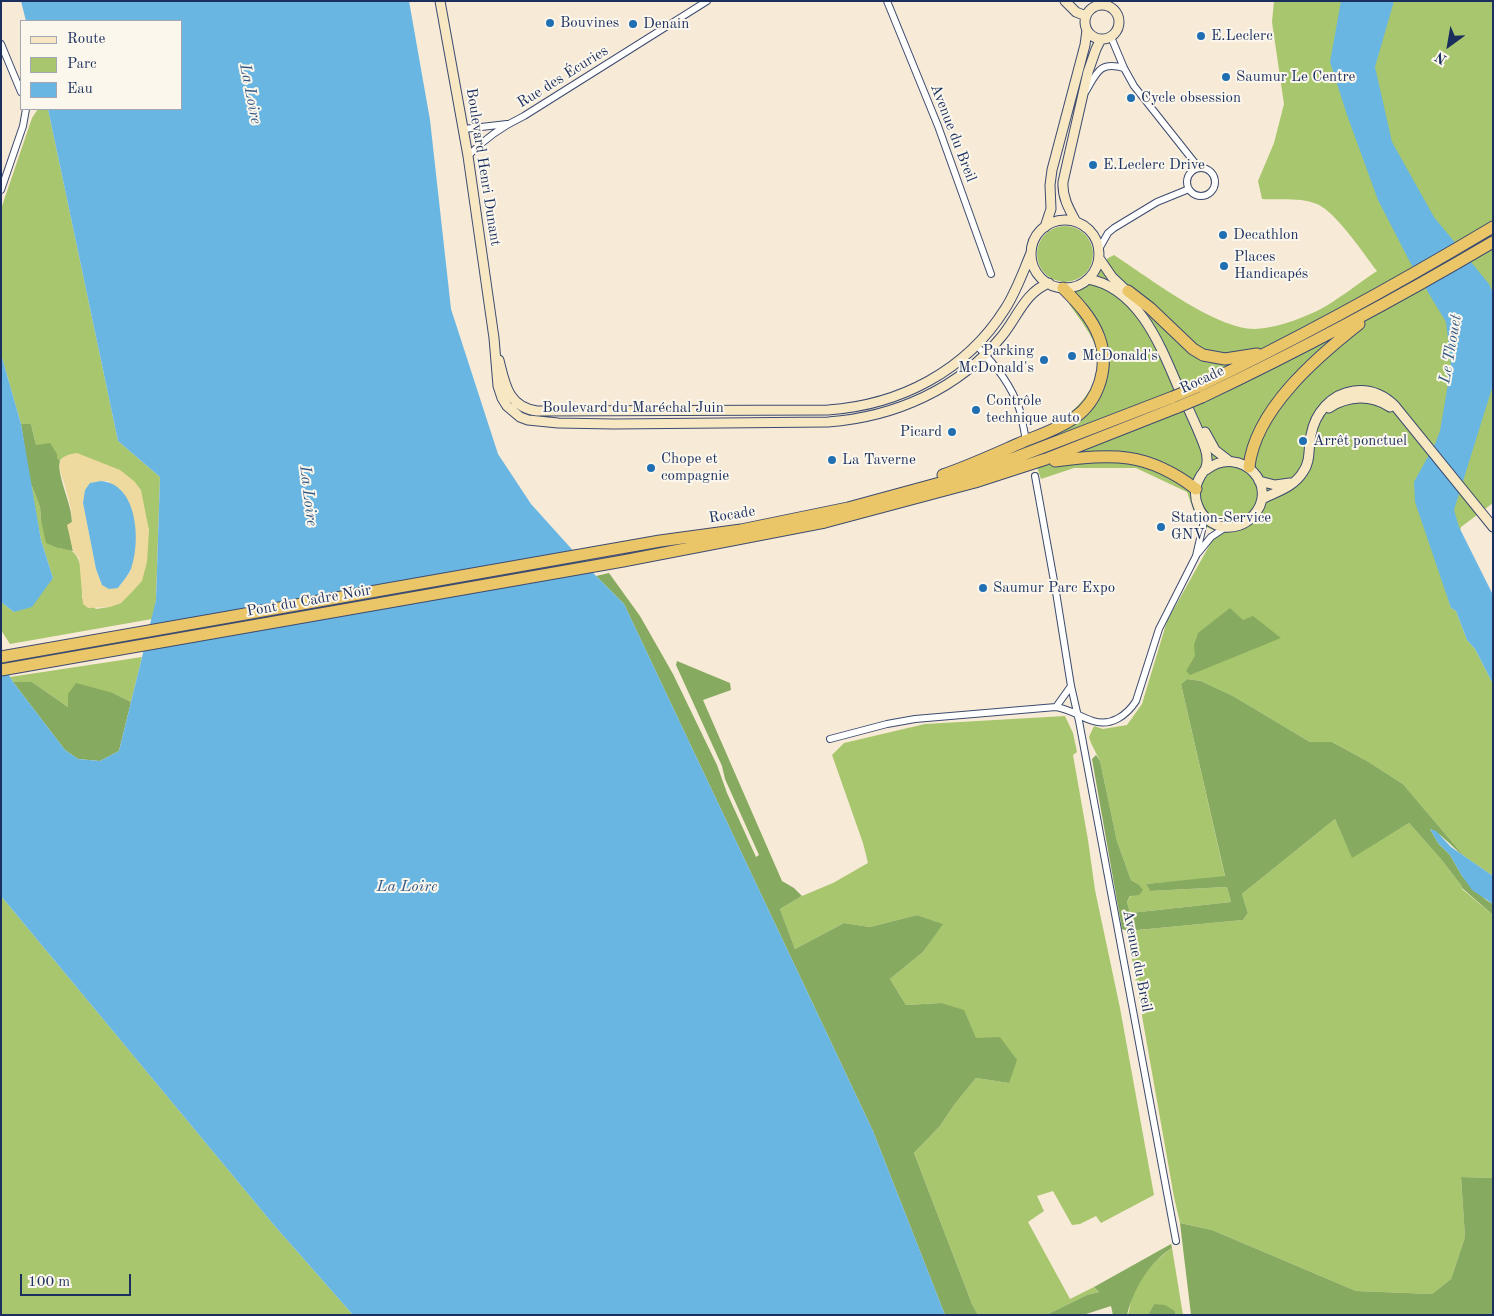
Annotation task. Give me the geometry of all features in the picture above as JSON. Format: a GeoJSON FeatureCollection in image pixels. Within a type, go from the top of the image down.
{"type":"FeatureCollection","features":[{"type":"Feature","properties":{"kind":"highway"},"geometry":{"type":"LineString","coordinates":[[1199,392],[1388,288],[1493,227]]}},
{"type":"Feature","properties":{"kind":"highway","name":"Rocade"},"geometry":{"type":"LineString","coordinates":[[905,501],[945,492],[1091,442],[1175,402],[1311,343],[1381,306],[1493,242]]}},
{"type":"Feature","properties":{"kind":"highway"},"geometry":{"type":"LineString","coordinates":[[660,541],[846,501],[932,478],[982,460],[1073,419],[1085,409],[1096,394],[1103,372],[1104,360],[1101,343],[1094,326],[1079,305],[1063,288]]}},
{"type":"Feature","properties":{"kind":"highway"},"geometry":{"type":"LineString","coordinates":[[1128,291],[1150,308],[1192,349],[1203,355],[1225,359],[1271,351]]}},
{"type":"Feature","properties":{"kind":"highway"},"geometry":{"type":"LineString","coordinates":[[1249,467],[1250,456],[1256,440],[1277,404],[1303,371],[1381,306]]}},
{"type":"Feature","properties":{"kind":"highway","name":"Rocade"},"geometry":{"type":"LineString","coordinates":[[620,548],[741,530],[848,508],[973,474],[1175,402]]}},
{"type":"Feature","properties":{"kind":"highway"},"geometry":{"type":"LineString","coordinates":[[1033,463],[1095,456],[1127,457],[1155,465],[1196,489]]}},
{"type":"Feature","properties":{"kind":"highway","name":"Pont du Cadre Noir"},"geometry":{"type":"LineString","coordinates":[[1,670],[787,531],[905,501]]}},
{"type":"Feature","properties":{"kind":"highway","name":"Pont du Cadre Noir"},"geometry":{"type":"LineString","coordinates":[[1,657],[620,548]]}},
{"type":"Feature","properties":{"kind":"main road","name":"Boulevard Henri Dunant"},"geometry":{"type":"LineString","coordinates":[[440,1],[464,128],[494,338]]}},
{"type":"Feature","properties":{"kind":"main road"},"geometry":{"type":"LineString","coordinates":[[1065,1],[1076,12],[1086,16]]}},
{"type":"Feature","properties":{"kind":"main road"},"geometry":{"type":"LineString","coordinates":[[1098,3],[1114,5],[1120,23],[1111,36],[1101,39],[1093,36],[1085,25],[1086,16],[1090,9],[1098,3]]}},
{"type":"Feature","properties":{"kind":"main road"},"geometry":{"type":"LineString","coordinates":[[1087,30],[1085,45],[1052,170],[1050,185],[1051,209],[1045,227],[1035,238],[1031,253],[1034,267],[1038,274],[1049,283],[1063,288],[1080,284],[1088,279],[1095,270],[1099,254]]}},
{"type":"Feature","properties":{"kind":"main road"},"geometry":{"type":"LineString","coordinates":[[1101,39],[1093,58],[1080,103],[1062,189],[1065,200],[1076,222],[1091,232],[1099,254],[1112,277],[1128,291],[1144,310],[1161,336],[1215,450],[1228,460],[1242,463],[1249,467],[1259,480],[1262,499],[1260,507],[1249,520],[1234,527],[1214,524],[1205,517],[1197,504],[1197,482],[1212,465],[1228,460]]}},
{"type":"Feature","properties":{"kind":"main road"},"geometry":{"type":"LineString","coordinates":[[1045,227],[1060,221],[1076,222]]}},
{"type":"Feature","properties":{"kind":"main road","name":"Boulevard du Maréchal Juin"},"geometry":{"type":"LineString","coordinates":[[494,338],[510,395],[519,405],[537,411],[800,410],[856,407],[893,398],[919,387],[945,372],[976,345],[993,326],[1006,307],[1031,253]]}},
{"type":"Feature","properties":{"kind":"main road"},"geometry":{"type":"LineString","coordinates":[[1088,279],[1104,283],[1118,292],[1148,325],[1162,350],[1202,439],[1207,454],[1206,470]]}},
{"type":"Feature","properties":{"kind":"main road","name":"Boulevard du Maréchal Juin"},"geometry":{"type":"LineString","coordinates":[[494,338],[498,386],[507,406],[520,417],[528,420],[558,423],[614,424],[791,422],[858,419],[897,409],[927,396],[956,379],[985,354],[1004,333],[1028,297],[1037,289],[1049,283]]}},
{"type":"Feature","properties":{"kind":"main road"},"geometry":{"type":"LineString","coordinates":[[1262,499],[1293,483],[1306,468],[1311,435],[1319,415],[1339,402],[1352,398],[1368,398],[1389,406],[1406,421],[1493,526]]}},
{"type":"Feature","properties":{"kind":"main road"},"geometry":{"type":"LineString","coordinates":[[1259,480],[1275,485],[1293,483]]}},
{"type":"Feature","properties":{"kind":"street","name":"Rue des Écuries"},"geometry":{"type":"LineString","coordinates":[[468,156],[482,142],[508,124],[524,116],[707,1]]}},
{"type":"Feature","properties":{"kind":"street","name":"Avenue du Breil"},"geometry":{"type":"LineString","coordinates":[[887,1],[938,126],[991,274]]}},
{"type":"Feature","properties":{"kind":"street"},"geometry":{"type":"LineString","coordinates":[[1111,36],[1124,68],[1134,86],[1199,168]]}},
{"type":"Feature","properties":{"kind":"street"},"geometry":{"type":"LineString","coordinates":[[1,44],[20,90]]}},
{"type":"Feature","properties":{"kind":"street"},"geometry":{"type":"LineString","coordinates":[[1080,103],[1095,75],[1101,68],[1110,65],[1124,68]]}},
{"type":"Feature","properties":{"kind":"street"},"geometry":{"type":"LineString","coordinates":[[1,190],[23,126],[26,110]]}},
{"type":"Feature","properties":{"kind":"street","name":"Rue des Écuries"},"geometry":{"type":"LineString","coordinates":[[464,128],[508,124]]}},
{"type":"Feature","properties":{"kind":"street"},"geometry":{"type":"LineString","coordinates":[[1199,168],[1207,169],[1214,175],[1216,182],[1214,190],[1209,195],[1201,197],[1195,195],[1189,189],[1187,182],[1192,171],[1199,168]]}},
{"type":"Feature","properties":{"kind":"street"},"geometry":{"type":"LineString","coordinates":[[1099,254],[1110,231],[1158,202],[1189,189]]}},
{"type":"Feature","properties":{"kind":"street"},"geometry":{"type":"LineString","coordinates":[[976,345],[985,354],[1014,396],[1020,410],[1025,435]]}},
{"type":"Feature","properties":{"kind":"street","name":"Avenue du Breil"},"geometry":{"type":"LineString","coordinates":[[1036,476],[1071,686],[1176,1241]]}},
{"type":"Feature","properties":{"kind":"street"},"geometry":{"type":"LineString","coordinates":[[1196,556],[1205,517]]}},
{"type":"Feature","properties":{"kind":"street"},"geometry":{"type":"LineString","coordinates":[[830,739],[887,724],[916,719],[1056,707],[1076,713],[1094,722],[1114,721],[1123,717],[1130,710],[1140,691],[1161,623],[1196,556],[1211,537],[1226,527]]}},
{"type":"Feature","properties":{"kind":"street"},"geometry":{"type":"LineString","coordinates":[[1056,707],[1071,686]]}},
{"type":"Feature","properties":{"kind":"green space"},"geometry":{"type":"Polygon","coordinates":[[[1274,1],[1493,1],[1493,503],[1461,527],[1446,592],[1451,608],[1456,611],[1467,640],[1475,649],[1493,684],[1493,876],[1464,856],[1403,784],[1332,742],[1310,742],[1233,696],[1201,681],[1187,679],[1181,684],[1225,877],[1146,884],[1150,891],[1227,887],[1231,902],[1130,913],[1127,902],[1138,884],[1131,880],[1117,841],[1100,761],[1089,737],[1094,726],[1103,729],[1127,725],[1142,704],[1167,621],[1217,532],[1202,525],[1194,512],[1187,492],[1136,468],[1074,468],[1041,479],[1026,434],[1051,425],[1067,415],[1083,400],[1094,382],[1098,372],[1099,361],[1097,351],[1089,333],[1069,304],[1075,292],[1108,258],[1114,255],[1182,300],[1221,321],[1239,327],[1255,329],[1286,323],[1317,311],[1377,271],[1349,234],[1325,209],[1304,200],[1262,199],[1258,181],[1274,143],[1284,104],[1272,22],[1274,1]]]}},
{"type":"Feature","properties":{"kind":"green space"},"geometry":{"type":"Polygon","coordinates":[[[37,110],[48,110],[118,441],[160,477],[156,600],[152,619],[10,644],[1,630],[1,602],[14,612],[53,578],[41,540],[30,481],[40,507],[41,520],[58,548],[72,551],[77,556],[82,574],[82,598],[96,609],[121,603],[149,531],[140,490],[62,458],[60,461],[36,445],[31,424],[21,424],[1,354],[1,209],[32,118],[37,110]]]}},
{"type":"Feature","properties":{"kind":"green space"},"geometry":{"type":"Polygon","coordinates":[[[1059,226],[1071,226],[1085,234],[1093,248],[1091,265],[1085,274],[1071,282],[1059,282],[1049,277],[1042,270],[1037,260],[1037,248],[1042,238],[1049,231],[1059,226]]]}},
{"type":"Feature","properties":{"kind":"green space"},"geometry":{"type":"Polygon","coordinates":[[[21,424],[31,424],[36,445],[50,443],[60,461],[60,473],[70,507],[72,522],[68,525],[73,551],[46,543],[40,507],[30,481],[21,424]]]}},
{"type":"Feature","properties":{"kind":"green space"},"geometry":{"type":"Polygon","coordinates":[[[609,573],[640,616],[673,674],[717,765],[727,793],[756,857],[759,855],[725,779],[722,766],[676,665],[677,661],[730,683],[731,690],[703,700],[782,881],[794,888],[802,896],[780,909],[795,949],[844,923],[870,927],[917,915],[943,924],[923,952],[890,979],[906,1005],[941,1003],[964,1010],[976,1038],[1000,1037],[1017,1060],[1009,1083],[976,1078],[940,1126],[914,1153],[972,1304],[978,1315],[945,1315],[873,1131],[624,604],[596,576],[609,573]]]}},
{"type":"Feature","properties":{"kind":"green space"},"geometry":{"type":"Polygon","coordinates":[[[1230,608],[1243,620],[1253,616],[1281,638],[1190,675],[1186,671],[1195,656],[1194,645],[1198,633],[1230,608]]]}},
{"type":"Feature","properties":{"kind":"green space"},"geometry":{"type":"Polygon","coordinates":[[[142,657],[131,702],[113,693],[68,707],[32,682],[13,682],[10,677],[142,657]]]}},
{"type":"Feature","properties":{"kind":"green space"},"geometry":{"type":"Polygon","coordinates":[[[1187,679],[1201,681],[1233,696],[1310,742],[1332,742],[1403,784],[1464,856],[1430,829],[1438,843],[1450,855],[1462,876],[1486,900],[1493,904],[1493,915],[1462,888],[1440,858],[1409,823],[1352,858],[1335,819],[1242,894],[1248,913],[1243,920],[1127,931],[1122,929],[1092,759],[1096,755],[1100,761],[1117,841],[1131,880],[1143,890],[1139,895],[1130,896],[1127,902],[1130,913],[1231,902],[1227,887],[1150,891],[1146,884],[1225,876],[1181,684],[1187,679]]]}},
{"type":"Feature","properties":{"kind":"green space"},"geometry":{"type":"Polygon","coordinates":[[[13,682],[32,682],[68,707],[68,694],[76,683],[113,693],[131,702],[119,751],[100,761],[78,759],[65,750],[13,682]]]}},
{"type":"Feature","properties":{"kind":"green space"},"geometry":{"type":"Polygon","coordinates":[[[1065,716],[1073,733],[1077,752],[1073,755],[1095,890],[1120,1008],[1154,1195],[1101,1223],[1096,1216],[1080,1224],[1072,1225],[1053,1191],[1037,1196],[1044,1211],[1028,1222],[1070,1299],[1094,1287],[1099,1292],[1087,1295],[1046,1315],[978,1315],[972,1304],[914,1153],[940,1126],[976,1078],[1009,1083],[976,1038],[941,1003],[906,1005],[890,979],[923,952],[942,924],[917,915],[870,927],[844,923],[795,949],[780,909],[802,896],[833,883],[868,863],[863,843],[832,755],[844,743],[925,724],[1065,716]]]}},
{"type":"Feature","properties":{"kind":"green space"},"geometry":{"type":"Polygon","coordinates":[[[1335,819],[1352,857],[1409,823],[1440,858],[1462,889],[1493,915],[1493,1178],[1461,1177],[1465,1237],[1451,1279],[1432,1294],[1356,1291],[1212,1230],[1180,1223],[1174,1197],[1127,931],[1243,920],[1248,913],[1242,894],[1335,819]]]}},
{"type":"Feature","properties":{"kind":"green space"},"geometry":{"type":"Polygon","coordinates":[[[1,896],[273,1224],[353,1315],[1,1315],[1,896]]]}},
{"type":"Feature","properties":{"kind":"green space"},"geometry":{"type":"Polygon","coordinates":[[[1461,1177],[1493,1178],[1493,1315],[1191,1315],[1180,1223],[1212,1230],[1356,1291],[1432,1294],[1451,1279],[1465,1237],[1461,1177]]]}},
{"type":"Feature","properties":{"kind":"green space"},"geometry":{"type":"Polygon","coordinates":[[[1171,1244],[1172,1248],[1156,1261],[1143,1277],[1127,1315],[1113,1315],[1111,1306],[1083,1315],[1046,1315],[1087,1295],[1099,1292],[1094,1287],[1171,1244]]]}},
{"type":"Feature","properties":{"kind":"green space"},"geometry":{"type":"Polygon","coordinates":[[[1172,1248],[1183,1315],[1175,1315],[1175,1311],[1154,1304],[1148,1315],[1128,1315],[1137,1285],[1145,1273],[1172,1248]]]}},
{"type":"Feature","properties":{"kind":"green space"},"geometry":{"type":"Polygon","coordinates":[[[1154,1304],[1165,1305],[1175,1311],[1175,1315],[1148,1315],[1154,1304]]]}},
{"type":"Feature","properties":{"kind":"sand"},"geometry":{"type":"Polygon","coordinates":[[[77,453],[120,470],[134,481],[141,490],[149,531],[147,562],[142,581],[121,603],[109,607],[88,608],[83,604],[79,558],[73,551],[67,525],[72,522],[71,508],[60,469],[61,460],[77,453]],[[109,481],[91,483],[83,503],[96,569],[102,585],[118,588],[131,571],[109,481]]]}},
{"type":"Feature","properties":{"kind":"water","name":"La Loire"},"geometry":{"type":"Polygon","coordinates":[[[21,1],[409,1],[430,120],[451,309],[498,454],[531,504],[624,604],[873,1131],[945,1315],[353,1315],[273,1224],[1,896],[1,661],[13,682],[65,750],[78,759],[100,761],[119,751],[156,600],[160,477],[118,441],[48,110],[182,110],[182,20],[26,20],[21,1]]]}},
{"type":"Feature","properties":{"kind":"water","name":"Le Thouet"},"geometry":{"type":"Polygon","coordinates":[[[1341,1],[1394,1],[1375,67],[1392,142],[1434,217],[1489,284],[1493,293],[1493,385],[1454,510],[1459,527],[1493,595],[1493,684],[1475,649],[1467,640],[1456,611],[1451,608],[1415,502],[1414,482],[1440,431],[1451,366],[1446,322],[1411,264],[1378,200],[1347,115],[1330,62],[1341,1]]]}},
{"type":"Feature","properties":{"kind":"water"},"geometry":{"type":"Polygon","coordinates":[[[1,354],[21,424],[41,540],[53,578],[32,607],[14,612],[1,602],[1,354]]]}},
{"type":"Feature","properties":{"kind":"water"},"geometry":{"type":"Polygon","coordinates":[[[101,481],[113,485],[123,492],[134,516],[136,544],[134,558],[130,572],[118,588],[109,589],[102,585],[96,569],[83,503],[85,490],[90,483],[101,481]]]}},
{"type":"Feature","properties":{"kind":"water"},"geometry":{"type":"Polygon","coordinates":[[[1430,829],[1436,831],[1451,847],[1493,876],[1493,904],[1472,890],[1450,855],[1438,843],[1430,829]]]}},
{"type":"Feature","properties":{"kind":"place","name":"Bouvines"},"geometry":{"type":"Point","coordinates":[550,23]}},
{"type":"Feature","properties":{"kind":"place","name":"Denain"},"geometry":{"type":"Point","coordinates":[633,24]}},
{"type":"Feature","properties":{"kind":"place","name":"E.Leclerc"},"geometry":{"type":"Point","coordinates":[1201,36]}},
{"type":"Feature","properties":{"kind":"place","name":"Saumur Le Centre"},"geometry":{"type":"Point","coordinates":[1226,77]}},
{"type":"Feature","properties":{"kind":"place","name":"Cycle obsession"},"geometry":{"type":"Point","coordinates":[1131,98]}},
{"type":"Feature","properties":{"kind":"place","name":"E.Leclerc Drive"},"geometry":{"type":"Point","coordinates":[1093,165]}},
{"type":"Feature","properties":{"kind":"place","name":"Decathlon"},"geometry":{"type":"Point","coordinates":[1223,235]}},
{"type":"Feature","properties":{"kind":"place","name":"Places Handicapés"},"geometry":{"type":"Point","coordinates":[1224,266]}},
{"type":"Feature","properties":{"kind":"place","name":"McDonald's"},"geometry":{"type":"Point","coordinates":[1072,356]}},
{"type":"Feature","properties":{"kind":"place","name":"Parking McDonald's"},"geometry":{"type":"Point","coordinates":[1044,360]}},
{"type":"Feature","properties":{"kind":"place","name":"Contrôle technique auto"},"geometry":{"type":"Point","coordinates":[976,410]}},
{"type":"Feature","properties":{"kind":"place","name":"Picard"},"geometry":{"type":"Point","coordinates":[952,432]}},
{"type":"Feature","properties":{"kind":"place","name":"Arrêt ponctuel"},"geometry":{"type":"Point","coordinates":[1303,441]}},
{"type":"Feature","properties":{"kind":"place","name":"La Taverne"},"geometry":{"type":"Point","coordinates":[832,460]}},
{"type":"Feature","properties":{"kind":"place","name":"Chope et compagnie"},"geometry":{"type":"Point","coordinates":[651,468]}},
{"type":"Feature","properties":{"kind":"place","name":"Station-Service GNV"},"geometry":{"type":"Point","coordinates":[1161,527]}},
{"type":"Feature","properties":{"kind":"place","name":"Saumur Parc Expo"},"geometry":{"type":"Point","coordinates":[983,588]}}]}
